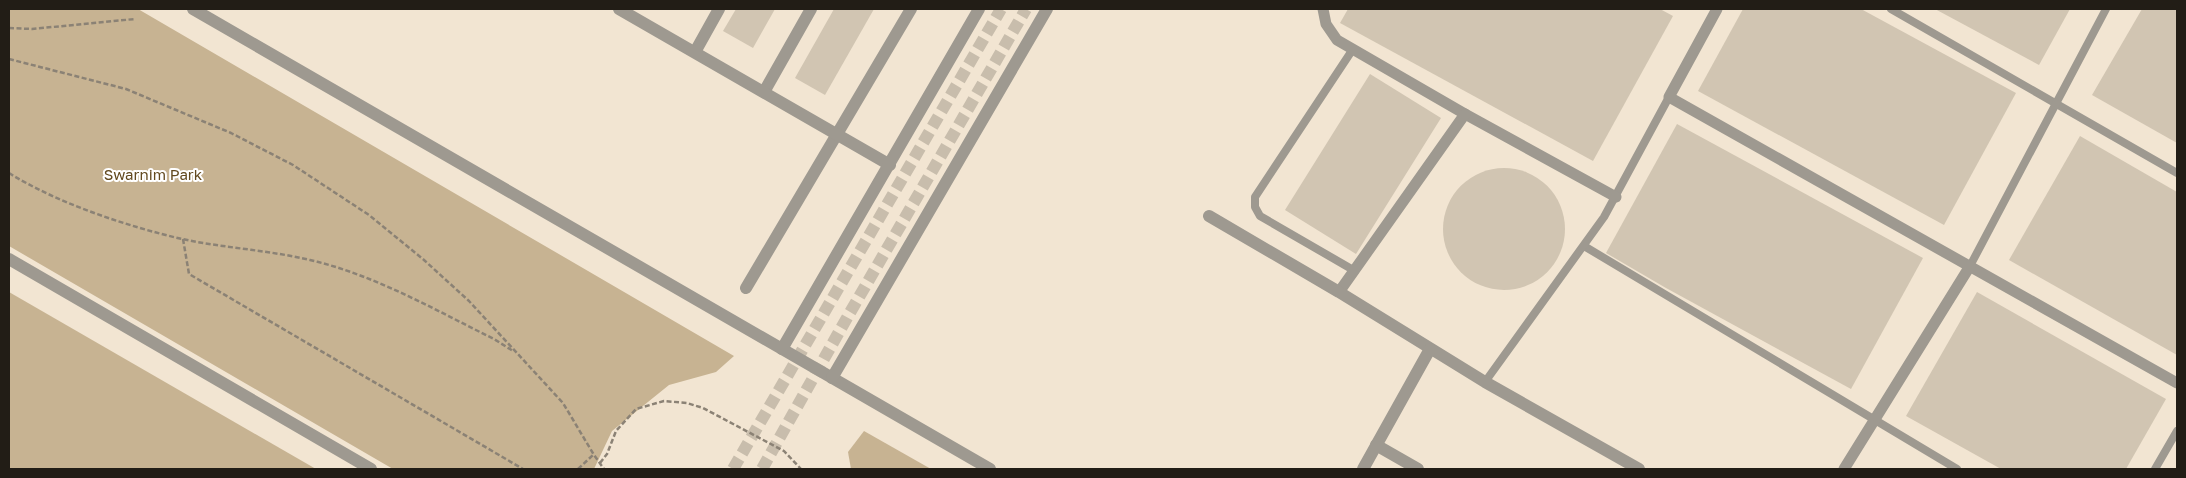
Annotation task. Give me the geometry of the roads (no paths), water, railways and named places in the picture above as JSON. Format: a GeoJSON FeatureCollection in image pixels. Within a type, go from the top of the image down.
{"type":"FeatureCollection","features":[{"type":"Feature","properties":{"kind":"street"},"geometry":{"type":"LineString","coordinates":[[193,9],[990,469]]}},
{"type":"Feature","properties":{"kind":"street"},"geometry":{"type":"LineString","coordinates":[[619,9],[890,165]]}},
{"type":"Feature","properties":{"kind":"street"},"geometry":{"type":"LineString","coordinates":[[695,52],[719,9]]}},
{"type":"Feature","properties":{"kind":"street"},"geometry":{"type":"LineString","coordinates":[[764,92],[811,9]]}},
{"type":"Feature","properties":{"kind":"street"},"geometry":{"type":"LineString","coordinates":[[746,288],[911,9]]}},
{"type":"Feature","properties":{"kind":"street"},"geometry":{"type":"LineString","coordinates":[[782,349],[980,9]]}},
{"type":"Feature","properties":{"kind":"street"},"geometry":{"type":"LineString","coordinates":[[832,378],[1047,9]]}},
{"type":"Feature","properties":{"kind":"street"},"geometry":{"type":"LineString","coordinates":[[1323,9],[1326,24],[1337,40],[1616,197]]}},
{"type":"Feature","properties":{"kind":"street"},"geometry":{"type":"LineString","coordinates":[[1717,9],[1669,97],[2177,383]]}},
{"type":"Feature","properties":{"kind":"street"},"geometry":{"type":"LineString","coordinates":[[1340,292],[1466,114]]}},
{"type":"Feature","properties":{"kind":"street"},"geometry":{"type":"LineString","coordinates":[[1209,216],[1340,292],[1485,382],[1640,469]]}},
{"type":"Feature","properties":{"kind":"street"},"geometry":{"type":"LineString","coordinates":[[9,259],[371,469]]}},
{"type":"Feature","properties":{"kind":"street"},"geometry":{"type":"LineString","coordinates":[[1844,469],[1970,266]]}},
{"type":"Feature","properties":{"kind":"street"},"geometry":{"type":"LineString","coordinates":[[1363,469],[1430,349]]}},
{"type":"Feature","properties":{"kind":"street"},"geometry":{"type":"LineString","coordinates":[[1376,445],[1418,469]]}},
{"type":"Feature","properties":{"kind":"lane"},"geometry":{"type":"LineString","coordinates":[[1892,9],[2177,173]]}},
{"type":"Feature","properties":{"kind":"lane"},"geometry":{"type":"LineString","coordinates":[[1970,266],[2106,9]]}},
{"type":"Feature","properties":{"kind":"lane"},"geometry":{"type":"LineString","coordinates":[[1353,49],[1255,197],[1255,208],[1260,216],[1355,271]]}},
{"type":"Feature","properties":{"kind":"lane"},"geometry":{"type":"LineString","coordinates":[[1485,382],[1584,246],[1616,197],[1669,97]]}},
{"type":"Feature","properties":{"kind":"lane"},"geometry":{"type":"LineString","coordinates":[[1584,246],[1956,469]]}},
{"type":"Feature","properties":{"kind":"lane"},"geometry":{"type":"LineString","coordinates":[[2155,469],[2177,431]]}},
{"type":"Feature","properties":{"kind":"tunnel"},"geometry":{"type":"LineString","coordinates":[[733,469],[1001,9]]}},
{"type":"Feature","properties":{"kind":"tunnel"},"geometry":{"type":"LineString","coordinates":[[762,469],[848,316],[1026,9]]}},
{"type":"Feature","properties":{"kind":"park label","name":"Swarnim Park"},"geometry":{"type":"Point","coordinates":[153,174]}}]}
